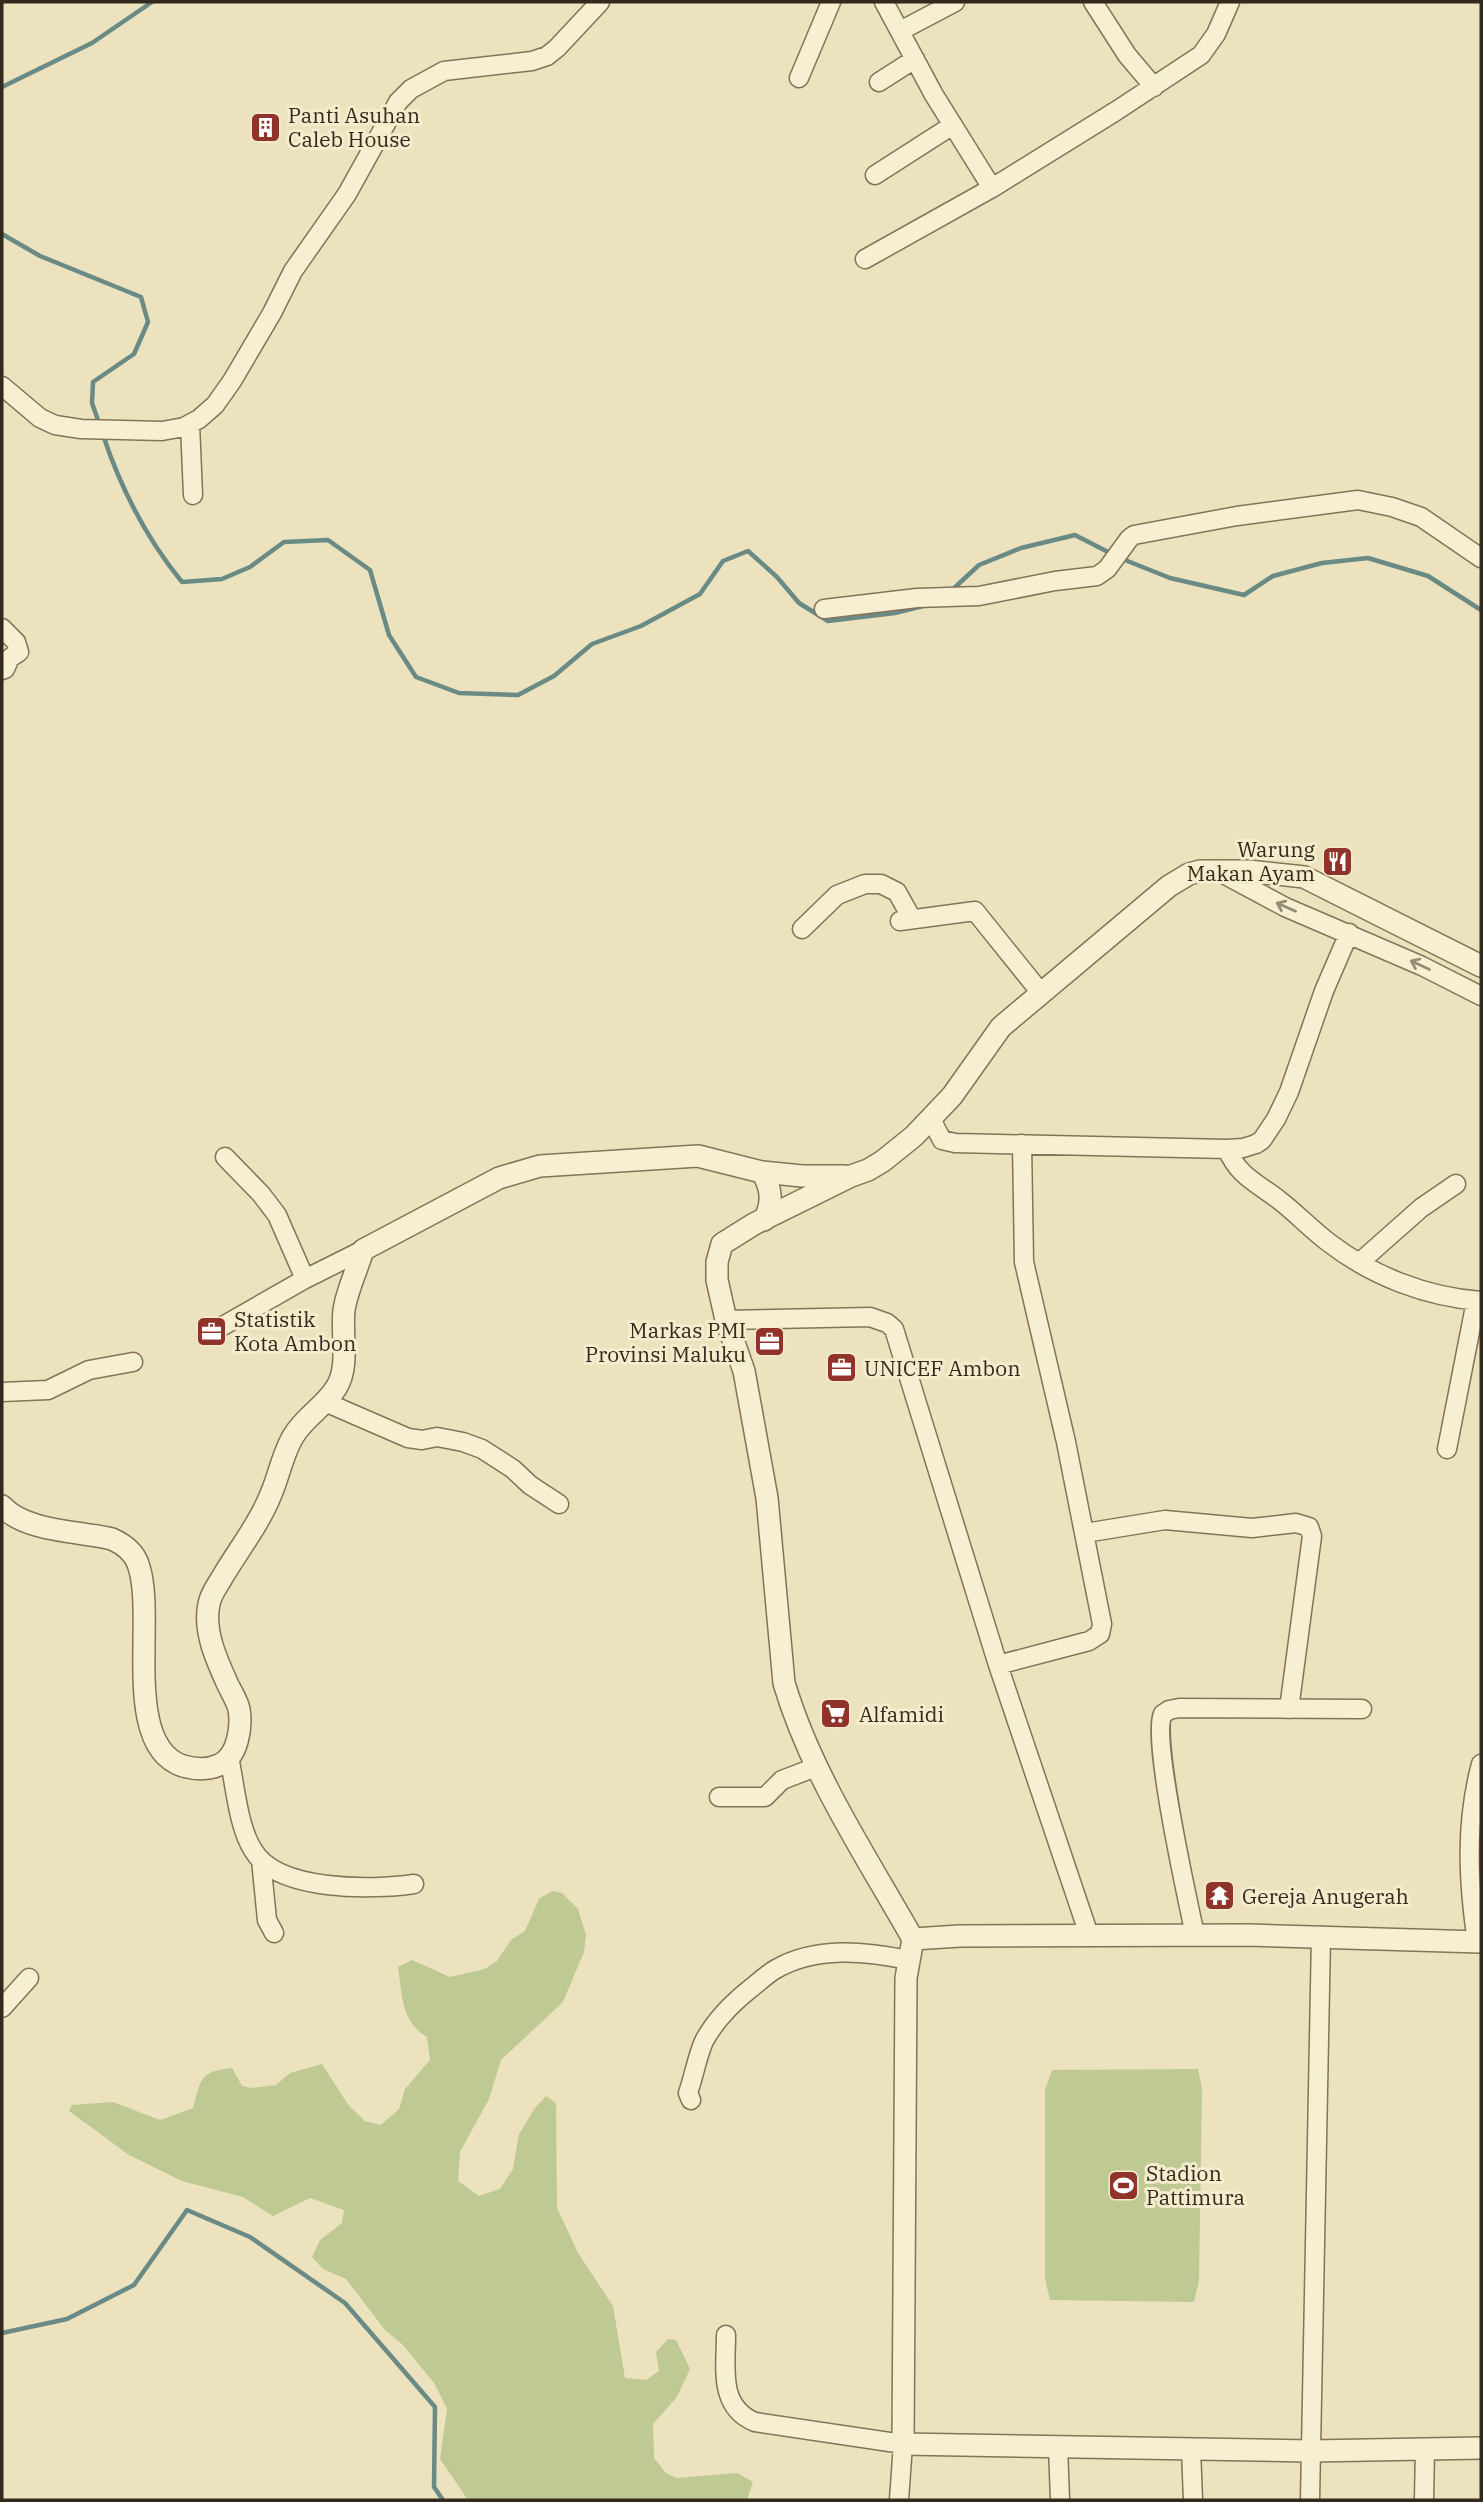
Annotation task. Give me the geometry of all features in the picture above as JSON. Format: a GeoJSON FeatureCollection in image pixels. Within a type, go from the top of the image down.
{"type":"FeatureCollection","features":[{"type":"Feature","properties":{"kind":"street"},"geometry":{"type":"LineString","coordinates":[[2,386],[55,425],[81,429],[162,431],[190,424],[215,405],[232,381],[293,271],[347,194],[398,103],[411,89],[444,71],[532,61],[547,55],[557,48],[600,2]]}},
{"type":"Feature","properties":{"kind":"street"},"geometry":{"type":"LineString","coordinates":[[799,78],[831,2]]}},
{"type":"Feature","properties":{"kind":"street"},"geometry":{"type":"LineString","coordinates":[[884,2],[992,188]]}},
{"type":"Feature","properties":{"kind":"street"},"geometry":{"type":"LineString","coordinates":[[900,31],[955,2]]}},
{"type":"Feature","properties":{"kind":"street"},"geometry":{"type":"LineString","coordinates":[[1093,2],[1127,55],[1154,87]]}},
{"type":"Feature","properties":{"kind":"street"},"geometry":{"type":"LineString","coordinates":[[864,259],[992,188],[1201,55],[1216,34],[1230,2]]}},
{"type":"Feature","properties":{"kind":"street"},"geometry":{"type":"LineString","coordinates":[[879,82],[915,59]]}},
{"type":"Feature","properties":{"kind":"street"},"geometry":{"type":"LineString","coordinates":[[875,175],[953,125]]}},
{"type":"Feature","properties":{"kind":"street"},"geometry":{"type":"LineString","coordinates":[[190,424],[194,495]]}},
{"type":"Feature","properties":{"kind":"street"},"geometry":{"type":"LineString","coordinates":[[824,609],[932,597],[979,596],[1097,576],[1107,569],[1131,537],[1138,534],[1237,516],[1358,500],[1382,504],[1421,517],[1481,558]]}},
{"type":"Feature","properties":{"kind":"street"},"geometry":{"type":"LineString","coordinates":[[2,628],[16,642],[19,652],[10,658],[2,670]]}},
{"type":"Feature","properties":{"kind":"street"},"geometry":{"type":"LineString","coordinates":[[1216,870],[1285,907],[1422,966],[1481,996]]}},
{"type":"Feature","properties":{"kind":"street"},"geometry":{"type":"LineString","coordinates":[[899,2500],[903,2445],[906,1978],[913,1939],[816,1767],[792,1711],[784,1683],[767,1498],[744,1371],[726,1320],[717,1280],[722,1244],[883,1161],[931,1119],[965,1078],[1001,1027],[1169,886],[1189,874],[1216,870],[1304,877],[1481,965]]}},
{"type":"Feature","properties":{"kind":"street"},"geometry":{"type":"LineString","coordinates":[[802,929],[837,895],[866,884],[881,884],[897,892],[906,920],[975,911],[1041,993]]}},
{"type":"Feature","properties":{"kind":"street"},"geometry":{"type":"LineString","coordinates":[[931,1119],[939,1135],[947,1142],[1227,1149],[1256,1144],[1262,1140],[1276,1119],[1289,1092],[1324,991],[1349,933]]}},
{"type":"Feature","properties":{"kind":"street"},"geometry":{"type":"LineString","coordinates":[[998,1665],[1089,1641],[1100,1633],[1102,1624],[1085,1533],[1024,1262],[1022,1144]]}},
{"type":"Feature","properties":{"kind":"street"},"geometry":{"type":"LineString","coordinates":[[1227,1149],[1236,1169],[1279,1200],[1329,1243],[1360,1262],[1413,1289],[1478,1301],[1447,1450]]}},
{"type":"Feature","properties":{"kind":"street"},"geometry":{"type":"LineString","coordinates":[[207,1335],[305,1279],[499,1178],[540,1166],[698,1156],[762,1172],[830,1178],[851,1176]]}},
{"type":"Feature","properties":{"kind":"street"},"geometry":{"type":"LineString","coordinates":[[225,1157],[261,1194],[277,1215],[305,1279]]}},
{"type":"Feature","properties":{"kind":"street"},"geometry":{"type":"LineString","coordinates":[[762,1172],[771,1194],[764,1220]]}},
{"type":"Feature","properties":{"kind":"street"},"geometry":{"type":"LineString","coordinates":[[1360,1262],[1421,1208],[1456,1184]]}},
{"type":"Feature","properties":{"kind":"street"},"geometry":{"type":"LineString","coordinates":[[2,1506],[14,1517],[29,1523],[112,1539],[123,1544],[131,1553],[138,1563],[143,1589],[146,1644],[144,1696],[153,1735],[169,1757],[178,1764],[192,1768],[208,1768],[221,1764],[229,1757],[239,1734],[240,1721],[238,1707],[209,1630],[209,1602],[271,1495],[292,1438],[301,1425],[325,1402],[340,1380],[344,1308],[363,1250]]}},
{"type":"Feature","properties":{"kind":"street"},"geometry":{"type":"LineString","coordinates":[[726,1320],[870,1317],[894,1329],[998,1665],[1089,1935]]}},
{"type":"Feature","properties":{"kind":"street"},"geometry":{"type":"LineString","coordinates":[[2,1392],[48,1390],[89,1370],[133,1362]]}},
{"type":"Feature","properties":{"kind":"street"},"geometry":{"type":"LineString","coordinates":[[325,1402],[408,1438],[416,1440],[437,1437],[463,1441],[482,1449],[559,1504]]}},
{"type":"Feature","properties":{"kind":"street"},"geometry":{"type":"LineString","coordinates":[[1085,1533],[1165,1520],[1252,1528],[1296,1523],[1309,1527],[1312,1536],[1289,1709]]}},
{"type":"Feature","properties":{"kind":"street"},"geometry":{"type":"LineString","coordinates":[[1195,1935],[1163,1762],[1161,1719],[1169,1710],[1179,1708],[1362,1709]]}},
{"type":"Feature","properties":{"kind":"street"},"geometry":{"type":"LineString","coordinates":[[229,1757],[246,1837],[253,1852],[261,1860],[288,1876],[334,1886],[387,1888],[414,1884]]}},
{"type":"Feature","properties":{"kind":"street"},"geometry":{"type":"LineString","coordinates":[[913,1939],[960,1936],[1195,1935],[1321,1936],[1479,1942],[1469,1864],[1469,1822],[1481,1764]]}},
{"type":"Feature","properties":{"kind":"street"},"geometry":{"type":"LineString","coordinates":[[719,1797],[765,1797],[782,1780],[816,1767]]}},
{"type":"Feature","properties":{"kind":"street"},"geometry":{"type":"LineString","coordinates":[[261,1860],[267,1920],[274,1933]]}},
{"type":"Feature","properties":{"kind":"street"},"geometry":{"type":"LineString","coordinates":[[1310,2500],[1321,1936]]}},
{"type":"Feature","properties":{"kind":"street"},"geometry":{"type":"LineString","coordinates":[[691,2100],[688,2093],[702,2045],[714,2024],[731,2004],[773,1970],[792,1961],[824,1954],[870,1952],[908,1960]]}},
{"type":"Feature","properties":{"kind":"street"},"geometry":{"type":"LineString","coordinates":[[2,2008],[29,1978]]}},
{"type":"Feature","properties":{"kind":"street"},"geometry":{"type":"LineString","coordinates":[[726,2334],[727,2391],[734,2409],[740,2414],[755,2422],[903,2445],[1311,2451],[1481,2448]]}},
{"type":"Feature","properties":{"kind":"street"},"geometry":{"type":"LineString","coordinates":[[1058,2446],[1060,2500]]}},
{"type":"Feature","properties":{"kind":"street"},"geometry":{"type":"LineString","coordinates":[[1424,2500],[1425,2448]]}},
{"type":"Feature","properties":{"kind":"street"},"geometry":{"type":"LineString","coordinates":[[1191,2449],[1193,2500]]}},
{"type":"Feature","properties":{"kind":"green space"},"geometry":{"type":"Polygon","coordinates":[[[552,1891],[562,1893],[578,1909],[586,1935],[584,1952],[563,2002],[501,2060],[489,2099],[460,2152],[458,2181],[479,2196],[500,2189],[513,2169],[519,2134],[535,2108],[546,2096],[556,2103],[557,2208],[578,2253],[613,2306],[625,2378],[646,2380],[659,2371],[656,2352],[668,2339],[676,2340],[690,2369],[677,2397],[653,2424],[654,2458],[666,2473],[677,2478],[737,2473],[753,2482],[747,2500],[468,2500],[440,2459],[447,2409],[434,2383],[403,2345],[385,2330],[346,2279],[323,2269],[312,2257],[320,2240],[342,2223],[344,2210],[310,2198],[273,2216],[243,2197],[182,2181],[129,2155],[69,2111],[72,2105],[113,2102],[160,2120],[193,2108],[203,2079],[221,2069],[232,2068],[242,2086],[252,2088],[276,2085],[290,2073],[322,2064],[349,2106],[365,2121],[381,2125],[399,2109],[405,2089],[430,2060],[427,2037],[418,2031],[407,2015],[398,1967],[412,1960],[450,1977],[485,1969],[497,1961],[511,1940],[525,1931],[539,1899],[552,1891]]]}},
{"type":"Feature","properties":{"kind":"green space"},"geometry":{"type":"Polygon","coordinates":[[[1198,2069],[1202,2089],[1199,2281],[1194,2302],[1050,2300],[1045,2279],[1045,2090],[1052,2070],[1198,2069]]]}},
{"type":"Feature","properties":{"kind":"waterway"},"geometry":{"type":"LineString","coordinates":[[2,87],[92,43],[152,2]]}},
{"type":"Feature","properties":{"kind":"waterway"},"geometry":{"type":"LineString","coordinates":[[2,234],[40,256],[141,297],[148,322],[134,354],[93,382],[92,403],[99,423]]}},
{"type":"Feature","properties":{"kind":"waterway"},"geometry":{"type":"LineString","coordinates":[[103,435],[136,512],[157,548],[182,582],[222,579],[250,567],[284,542],[328,540],[370,570],[389,635],[416,677],[459,693],[518,695],[554,676],[592,644],[641,626],[700,594],[723,561],[748,551],[777,577],[799,603],[828,621],[895,613],[923,606]]}},
{"type":"Feature","properties":{"kind":"waterway"},"geometry":{"type":"LineString","coordinates":[[951,591],[979,565],[1021,548],[1075,535],[1112,554]]}},
{"type":"Feature","properties":{"kind":"waterway"},"geometry":{"type":"LineString","coordinates":[[1120,558],[1170,578],[1244,595],[1273,576],[1322,563],[1368,558],[1428,576],[1481,610]]}},
{"type":"Feature","properties":{"kind":"waterway"},"geometry":{"type":"LineString","coordinates":[[2,2333],[67,2319],[134,2285],[187,2210],[250,2237],[345,2303],[435,2407],[434,2487],[443,2500]]}},
{"type":"Feature","properties":{"kind":"place","name":"Panti Asuhan Caleb House"},"geometry":{"type":"Point","coordinates":[265,127]}},
{"type":"Feature","properties":{"kind":"place","name":"Warung Makan Ayam"},"geometry":{"type":"Point","coordinates":[1338,861]}},
{"type":"Feature","properties":{"kind":"place","name":"Statistik Kota Ambon"},"geometry":{"type":"Point","coordinates":[211,1331]}},
{"type":"Feature","properties":{"kind":"place","name":"Markas PMI Provinsi Maluku"},"geometry":{"type":"Point","coordinates":[769,1342]}},
{"type":"Feature","properties":{"kind":"place","name":"UNICEF Ambon"},"geometry":{"type":"Point","coordinates":[841,1368]}},
{"type":"Feature","properties":{"kind":"place","name":"Alfamidi"},"geometry":{"type":"Point","coordinates":[836,1714]}},
{"type":"Feature","properties":{"kind":"place","name":"Gereja Anugerah"},"geometry":{"type":"Point","coordinates":[1219,1896]}},
{"type":"Feature","properties":{"kind":"place","name":"Stadion Pattimura"},"geometry":{"type":"Point","coordinates":[1123,2185]}}]}
